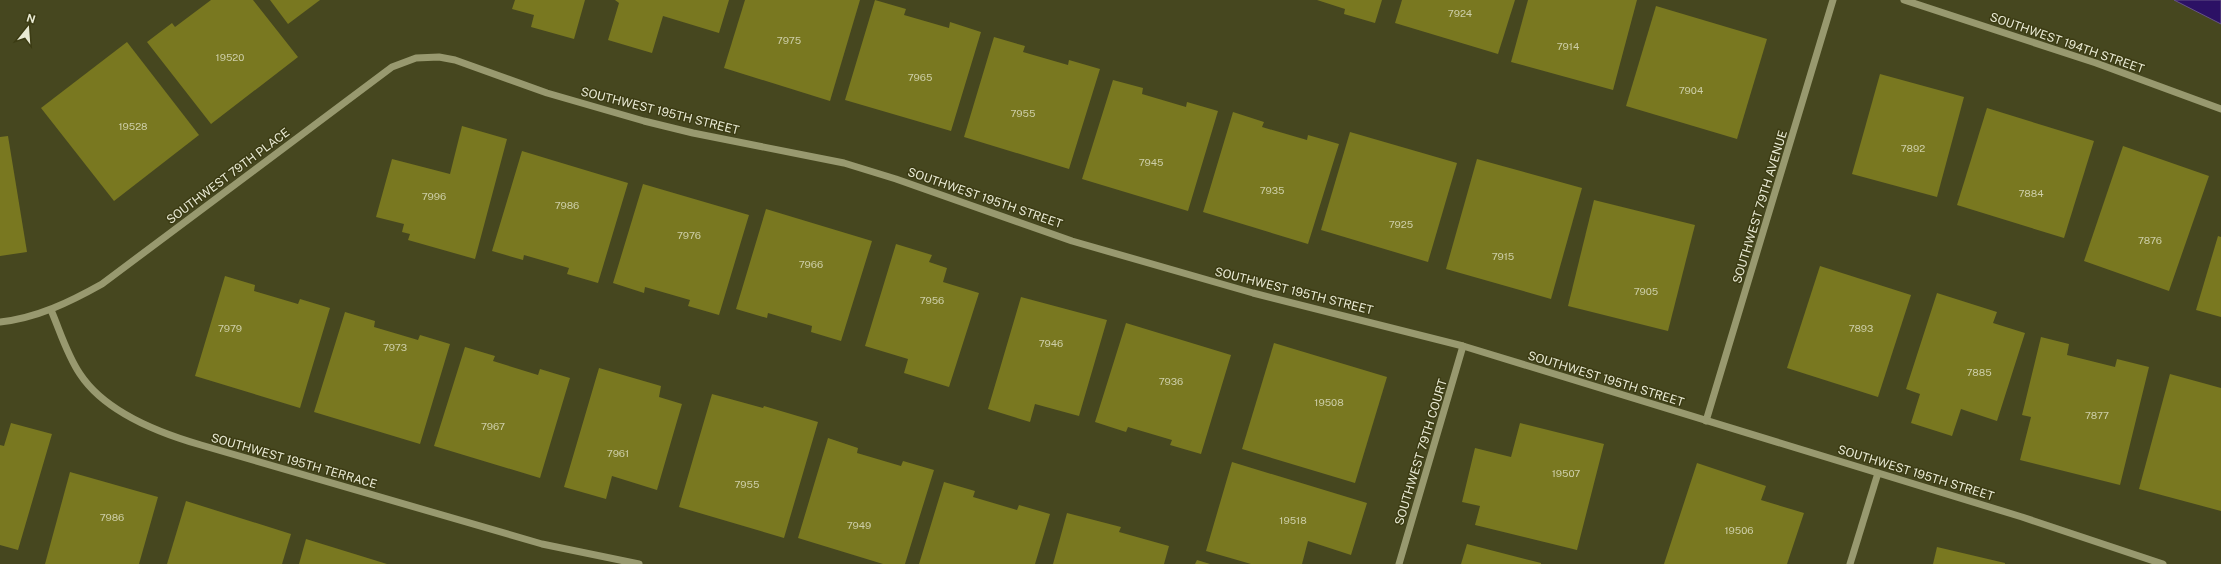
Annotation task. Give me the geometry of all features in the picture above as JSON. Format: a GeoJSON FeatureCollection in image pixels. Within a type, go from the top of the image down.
{"type":"FeatureCollection","features":[{"type":"Feature","properties":{"kind":"street","name":"SOUTHWEST 79TH AVENUE"},"geometry":{"type":"LineString","coordinates":[[1706,421],[1834,0]]}},
{"type":"Feature","properties":{"kind":"street","name":"SOUTHWEST 194TH STREET"},"geometry":{"type":"LineString","coordinates":[[1904,0],[2096,63],[2221,109]]}},
{"type":"Feature","properties":{"kind":"street","name":"SOUTHWEST 195TH STREET"},"geometry":{"type":"LineString","coordinates":[[416,58],[439,57],[455,60],[547,93],[644,121],[693,133],[844,164],[896,179],[1079,243],[1253,293],[1463,346],[1878,473],[2163,564]]}},
{"type":"Feature","properties":{"kind":"street","name":"SOUTHWEST 79TH PLACE"},"geometry":{"type":"LineString","coordinates":[[51,310],[102,284],[376,78],[392,67],[416,58]]}},
{"type":"Feature","properties":{"kind":"street"},"geometry":{"type":"LineString","coordinates":[[0,322],[51,310]]}},
{"type":"Feature","properties":{"kind":"street","name":"SOUTHWEST 195TH TERRACE"},"geometry":{"type":"LineString","coordinates":[[51,310],[71,359],[84,379],[111,404],[152,428],[201,445],[542,544],[639,564]]}},
{"type":"Feature","properties":{"kind":"street","name":"SOUTHWEST 79TH COURT"},"geometry":{"type":"LineString","coordinates":[[1399,564],[1463,346]]}},
{"type":"Feature","properties":{"kind":"street"},"geometry":{"type":"LineString","coordinates":[[1850,564],[1878,473]]}},
{"type":"Feature","properties":{"kind":"shaded area"},"geometry":{"type":"Polygon","coordinates":[[[2174,0],[2221,0],[2221,24],[2174,0]]]}},
{"type":"Feature","properties":{"kind":"building"},"geometry":{"type":"Polygon","coordinates":[[[211,0],[253,0],[298,57],[211,124],[147,42],[172,23],[175,27],[211,0]]]}},
{"type":"Feature","properties":{"kind":"building"},"geometry":{"type":"Polygon","coordinates":[[[270,0],[320,0],[288,24],[270,0]]]}},
{"type":"Feature","properties":{"kind":"building"},"geometry":{"type":"Polygon","coordinates":[[[515,0],[585,0],[574,39],[531,27],[534,15],[512,9],[515,0]]]}},
{"type":"Feature","properties":{"kind":"building"},"geometry":{"type":"Polygon","coordinates":[[[615,0],[729,0],[719,33],[663,16],[652,53],[608,40],[619,3],[615,0]]]}},
{"type":"Feature","properties":{"kind":"building"},"geometry":{"type":"Polygon","coordinates":[[[745,0],[860,0],[830,101],[724,68],[745,0]]]}},
{"type":"Feature","properties":{"kind":"building"},"geometry":{"type":"Polygon","coordinates":[[[875,0],[906,9],[904,15],[949,28],[950,22],[981,32],[951,131],[845,100],[875,0]]]}},
{"type":"Feature","properties":{"kind":"building"},"geometry":{"type":"Polygon","coordinates":[[[1317,0],[1382,0],[1375,23],[1344,14],[1345,9],[1317,0]]]}},
{"type":"Feature","properties":{"kind":"building"},"geometry":{"type":"Polygon","coordinates":[[[1402,0],[1515,0],[1498,54],[1395,23],[1402,0]]]}},
{"type":"Feature","properties":{"kind":"building"},"geometry":{"type":"Polygon","coordinates":[[[1528,0],[1637,0],[1613,90],[1511,62],[1528,0]]]}},
{"type":"Feature","properties":{"kind":"building"},"geometry":{"type":"Polygon","coordinates":[[[1656,6],[1767,39],[1737,139],[1626,106],[1656,6]]]}},
{"type":"Feature","properties":{"kind":"building"},"geometry":{"type":"Polygon","coordinates":[[[994,37],[1025,46],[1023,52],[1068,65],[1069,60],[1100,69],[1069,169],[964,137],[994,37]]]}},
{"type":"Feature","properties":{"kind":"building"},"geometry":{"type":"Polygon","coordinates":[[[127,42],[199,135],[114,201],[41,108],[127,42]]]}},
{"type":"Feature","properties":{"kind":"building"},"geometry":{"type":"Polygon","coordinates":[[[1880,74],[1964,97],[1937,197],[1852,174],[1880,74]]]}},
{"type":"Feature","properties":{"kind":"building"},"geometry":{"type":"Polygon","coordinates":[[[1113,80],[1143,88],[1142,94],[1186,107],[1187,102],[1218,111],[1188,211],[1082,179],[1113,80]]]}},
{"type":"Feature","properties":{"kind":"building"},"geometry":{"type":"Polygon","coordinates":[[[1987,108],[2094,141],[2064,238],[1957,205],[1987,108]]]}},
{"type":"Feature","properties":{"kind":"building"},"geometry":{"type":"Polygon","coordinates":[[[1233,112],[1264,122],[1262,127],[1307,140],[1308,135],[1339,144],[1308,244],[1203,212],[1233,112]]]}},
{"type":"Feature","properties":{"kind":"building"},"geometry":{"type":"Polygon","coordinates":[[[462,126],[507,139],[475,259],[408,240],[410,234],[402,232],[404,224],[376,217],[392,159],[450,174],[462,126]]]}},
{"type":"Feature","properties":{"kind":"building"},"geometry":{"type":"Polygon","coordinates":[[[1350,132],[1457,163],[1428,262],[1321,230],[1350,132]]]}},
{"type":"Feature","properties":{"kind":"building"},"geometry":{"type":"Polygon","coordinates":[[[8,136],[27,252],[0,256],[0,137],[8,136]]]}},
{"type":"Feature","properties":{"kind":"building"},"geometry":{"type":"Polygon","coordinates":[[[2123,146],[2209,176],[2169,291],[2084,261],[2123,146]]]}},
{"type":"Feature","properties":{"kind":"building"},"geometry":{"type":"Polygon","coordinates":[[[522,151],[628,183],[598,283],[567,274],[569,268],[524,255],[523,260],[492,251],[522,151]]]}},
{"type":"Feature","properties":{"kind":"building"},"geometry":{"type":"Polygon","coordinates":[[[1477,159],[1582,188],[1551,299],[1446,269],[1477,159]]]}},
{"type":"Feature","properties":{"kind":"building"},"geometry":{"type":"Polygon","coordinates":[[[643,184],[749,215],[719,315],[688,306],[690,300],[645,287],[644,293],[613,283],[643,184]]]}},
{"type":"Feature","properties":{"kind":"building"},"geometry":{"type":"Polygon","coordinates":[[[1594,200],[1695,225],[1668,331],[1568,306],[1594,200]]]}},
{"type":"Feature","properties":{"kind":"building"},"geometry":{"type":"Polygon","coordinates":[[[766,209],[872,241],[841,341],[811,332],[812,326],[768,313],[767,318],[736,309],[766,209]]]}},
{"type":"Feature","properties":{"kind":"building"},"geometry":{"type":"Polygon","coordinates":[[[2218,236],[2221,237],[2221,317],[2196,310],[2218,236]]]}},
{"type":"Feature","properties":{"kind":"building"},"geometry":{"type":"Polygon","coordinates":[[[896,244],[932,255],[929,262],[947,268],[943,282],[979,293],[949,387],[904,373],[908,359],[865,346],[896,244]]]}},
{"type":"Feature","properties":{"kind":"building"},"geometry":{"type":"Polygon","coordinates":[[[1820,266],[1911,295],[1878,397],[1787,368],[1820,266]]]}},
{"type":"Feature","properties":{"kind":"building"},"geometry":{"type":"Polygon","coordinates":[[[225,276],[255,285],[254,291],[298,304],[300,299],[330,308],[300,408],[195,376],[225,276]]]}},
{"type":"Feature","properties":{"kind":"building"},"geometry":{"type":"Polygon","coordinates":[[[1937,293],[1997,312],[1993,323],[2025,333],[1997,421],[1961,409],[1952,436],[1911,423],[1920,394],[1906,389],[1937,293]]]}},
{"type":"Feature","properties":{"kind":"building"},"geometry":{"type":"Polygon","coordinates":[[[1021,297],[1107,320],[1079,416],[1035,404],[1030,422],[988,409],[1021,297]]]}},
{"type":"Feature","properties":{"kind":"building"},"geometry":{"type":"Polygon","coordinates":[[[345,312],[375,321],[374,327],[418,340],[420,335],[450,344],[420,444],[314,412],[345,312]]]}},
{"type":"Feature","properties":{"kind":"building"},"geometry":{"type":"Polygon","coordinates":[[[1126,323],[1231,355],[1201,454],[1170,445],[1172,440],[1128,427],[1126,432],[1095,422],[1126,323]]]}},
{"type":"Feature","properties":{"kind":"building"},"geometry":{"type":"Polygon","coordinates":[[[2041,337],[2069,344],[2067,355],[2115,367],[2117,359],[2149,367],[2120,485],[2020,460],[2031,417],[2022,415],[2041,337]]]}},
{"type":"Feature","properties":{"kind":"building"},"geometry":{"type":"Polygon","coordinates":[[[1274,343],[1387,377],[1355,483],[1242,449],[1274,343]]]}},
{"type":"Feature","properties":{"kind":"building"},"geometry":{"type":"Polygon","coordinates":[[[465,347],[495,356],[493,361],[538,375],[540,369],[570,378],[540,478],[434,446],[465,347]]]}},
{"type":"Feature","properties":{"kind":"building"},"geometry":{"type":"Polygon","coordinates":[[[599,368],[661,386],[659,397],[682,404],[657,490],[612,476],[606,499],[564,487],[599,368]]]}},
{"type":"Feature","properties":{"kind":"building"},"geometry":{"type":"Polygon","coordinates":[[[2170,374],[2221,388],[2221,511],[2139,489],[2170,374]]]}},
{"type":"Feature","properties":{"kind":"building"},"geometry":{"type":"Polygon","coordinates":[[[712,394],[763,408],[764,406],[818,422],[784,538],[679,507],[712,394]]]}},
{"type":"Feature","properties":{"kind":"building"},"geometry":{"type":"Polygon","coordinates":[[[11,423],[52,434],[18,550],[0,545],[0,445],[4,446],[11,423]]]}},
{"type":"Feature","properties":{"kind":"building"},"geometry":{"type":"Polygon","coordinates":[[[1520,423],[1604,444],[1577,550],[1475,525],[1480,506],[1462,502],[1475,448],[1511,457],[1520,423]]]}},
{"type":"Feature","properties":{"kind":"building"},"geometry":{"type":"Polygon","coordinates":[[[828,438],[858,448],[857,453],[901,466],[903,461],[934,470],[905,564],[883,564],[798,538],[828,438]]]}},
{"type":"Feature","properties":{"kind":"building"},"geometry":{"type":"Polygon","coordinates":[[[1232,462],[1367,503],[1351,555],[1308,541],[1302,564],[1251,564],[1206,551],[1232,462]]]}},
{"type":"Feature","properties":{"kind":"building"},"geometry":{"type":"Polygon","coordinates":[[[1697,463],[1766,486],[1761,500],[1804,513],[1787,564],[1664,564],[1697,463]]]}},
{"type":"Feature","properties":{"kind":"building"},"geometry":{"type":"Polygon","coordinates":[[[70,472],[158,497],[139,564],[45,564],[70,472]]]}},
{"type":"Feature","properties":{"kind":"building"},"geometry":{"type":"Polygon","coordinates":[[[944,482],[975,491],[973,497],[1017,510],[1019,505],[1050,514],[1035,564],[919,564],[944,482]]]}},
{"type":"Feature","properties":{"kind":"building"},"geometry":{"type":"Polygon","coordinates":[[[186,501],[291,534],[282,564],[167,564],[186,501]]]}},
{"type":"Feature","properties":{"kind":"building"},"geometry":{"type":"Polygon","coordinates":[[[1067,513],[1121,527],[1119,532],[1169,546],[1164,564],[1053,564],[1067,513]]]}},
{"type":"Feature","properties":{"kind":"building"},"geometry":{"type":"Polygon","coordinates":[[[306,539],[387,564],[299,564],[306,539]]]}},
{"type":"Feature","properties":{"kind":"building"},"geometry":{"type":"Polygon","coordinates":[[[1467,544],[1541,563],[1541,564],[1461,564],[1467,544]]]}},
{"type":"Feature","properties":{"kind":"building"},"geometry":{"type":"Polygon","coordinates":[[[1937,547],[2005,563],[2005,564],[1933,564],[1937,547]]]}},
{"type":"Feature","properties":{"kind":"building"},"geometry":{"type":"Polygon","coordinates":[[[1197,560],[1210,564],[1195,564],[1197,560]]]}}]}
